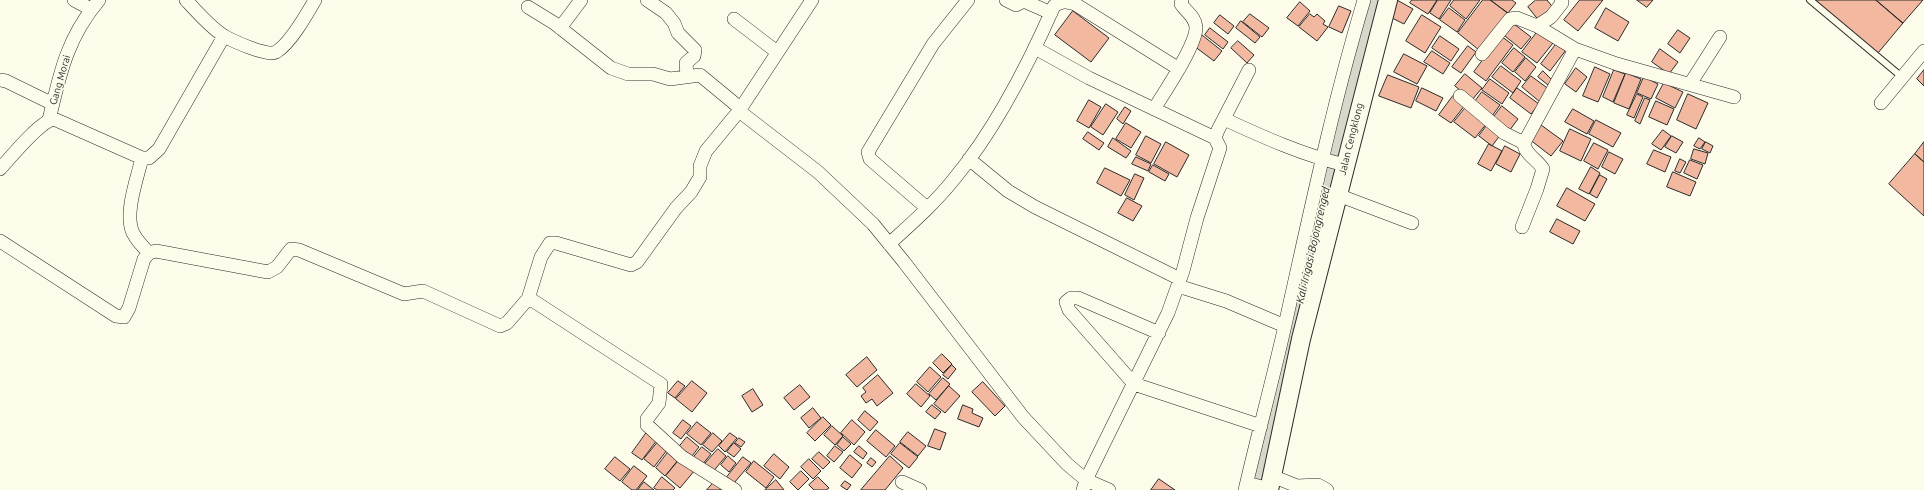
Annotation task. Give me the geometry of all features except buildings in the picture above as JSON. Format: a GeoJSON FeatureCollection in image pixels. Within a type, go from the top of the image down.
{"type":"FeatureCollection","features":[{"type":"Feature","properties":{"kind":"main road","name":"Jalan Cengklong"},"geometry":{"type":"LineString","coordinates":[[1259,485],[1291,334],[1312,286],[1325,236],[1338,195],[1342,164],[1388,0]]}},
{"type":"Feature","properties":{"kind":"street"},"geometry":{"type":"LineString","coordinates":[[74,0],[95,5]]}},
{"type":"Feature","properties":{"kind":"street"},"geometry":{"type":"LineString","coordinates":[[186,0],[224,36],[259,51],[271,53],[276,52],[290,38],[315,0]]}},
{"type":"Feature","properties":{"kind":"street"},"geometry":{"type":"LineString","coordinates":[[560,28],[581,0]]}},
{"type":"Feature","properties":{"kind":"street"},"geometry":{"type":"LineString","coordinates":[[647,0],[666,13],[674,23],[678,33],[695,50],[694,56],[686,63],[687,76]]}},
{"type":"Feature","properties":{"kind":"street"},"geometry":{"type":"LineString","coordinates":[[0,241],[116,316],[124,317],[129,308],[144,259],[149,253],[156,251],[268,272],[277,267],[291,249],[298,250],[404,294],[423,291],[500,326],[507,324],[528,300],[541,257],[550,244],[556,243],[565,245],[631,265],[637,262],[676,208],[691,192],[700,177],[700,166],[706,151],[740,110],[812,0]]}},
{"type":"Feature","properties":{"kind":"street"},"geometry":{"type":"LineString","coordinates":[[927,208],[870,159],[868,152],[933,44],[968,0]]}},
{"type":"Feature","properties":{"kind":"street"},"geometry":{"type":"LineString","coordinates":[[1006,0],[1016,5],[1024,1],[1051,13]]}},
{"type":"Feature","properties":{"kind":"street"},"geometry":{"type":"LineString","coordinates":[[1154,109],[1179,69],[1194,36],[1196,27],[1190,14],[1181,4],[1182,0]]}},
{"type":"Feature","properties":{"kind":"street"},"geometry":{"type":"LineString","coordinates":[[1327,490],[1318,485],[1259,485],[1261,426],[1291,334],[1295,284],[1352,38],[1364,0]]}},
{"type":"Feature","properties":{"kind":"street"},"geometry":{"type":"LineString","coordinates":[[1537,26],[1551,17],[1562,3],[1561,0]]}},
{"type":"Feature","properties":{"kind":"street"},"geometry":{"type":"LineString","coordinates":[[889,244],[954,180],[969,160],[1014,87],[1035,48],[1054,6],[1060,2],[1075,4],[1179,69]]}},
{"type":"Feature","properties":{"kind":"street","name":"Gang Morai"},"geometry":{"type":"LineString","coordinates":[[49,120],[64,60],[81,24],[95,5]]}},
{"type":"Feature","properties":{"kind":"street"},"geometry":{"type":"LineString","coordinates":[[528,7],[560,28],[611,68],[622,73],[640,76],[653,74],[670,79],[700,75],[707,79],[740,110],[818,172],[873,224],[968,347],[1009,397],[1023,417],[1067,464],[1084,485],[1109,490]]}},
{"type":"Feature","properties":{"kind":"street"},"geometry":{"type":"LineString","coordinates":[[1482,54],[1510,19],[1517,18],[1537,26],[1575,49],[1617,64],[1734,97]]}},
{"type":"Feature","properties":{"kind":"street"},"geometry":{"type":"LineString","coordinates":[[734,19],[777,52]]}},
{"type":"Feature","properties":{"kind":"street"},"geometry":{"type":"LineString","coordinates":[[0,169],[26,140],[49,120],[60,120],[142,158],[149,158],[159,149],[224,36]]}},
{"type":"Feature","properties":{"kind":"street"},"geometry":{"type":"LineString","coordinates":[[1690,84],[1720,37]]}},
{"type":"Feature","properties":{"kind":"street"},"geometry":{"type":"LineString","coordinates":[[1035,48],[1089,78],[1215,138],[1220,148],[1197,218],[1179,282],[1159,334],[1084,485]]}},
{"type":"Feature","properties":{"kind":"street"},"geometry":{"type":"LineString","coordinates":[[1522,227],[1538,189],[1543,170],[1539,162],[1525,150],[1524,143],[1575,49]]}},
{"type":"Feature","properties":{"kind":"street"},"geometry":{"type":"LineString","coordinates":[[1881,103],[1924,51]]}},
{"type":"Feature","properties":{"kind":"street"},"geometry":{"type":"LineString","coordinates":[[1215,138],[1249,70]]}},
{"type":"Feature","properties":{"kind":"street"},"geometry":{"type":"LineString","coordinates":[[0,80],[6,81],[53,104]]}},
{"type":"Feature","properties":{"kind":"street"},"geometry":{"type":"LineString","coordinates":[[1460,96],[1504,133],[1524,143]]}},
{"type":"Feature","properties":{"kind":"street"},"geometry":{"type":"LineString","coordinates":[[1224,119],[1257,134],[1324,159],[1342,164]]}},
{"type":"Feature","properties":{"kind":"street"},"geometry":{"type":"LineString","coordinates":[[142,158],[131,203],[130,220],[132,232],[149,253]]}},
{"type":"Feature","properties":{"kind":"street"},"geometry":{"type":"LineString","coordinates":[[969,160],[1008,191],[1035,207],[1179,282],[1226,301],[1291,334]]}},
{"type":"Feature","properties":{"kind":"street"},"geometry":{"type":"LineString","coordinates":[[1338,195],[1412,223]]}},
{"type":"Feature","properties":{"kind":"street"},"geometry":{"type":"LineString","coordinates":[[1307,231],[1325,236]]}},
{"type":"Feature","properties":{"kind":"street"},"geometry":{"type":"LineString","coordinates":[[1295,284],[1312,286]]}},
{"type":"Feature","properties":{"kind":"street"},"geometry":{"type":"LineString","coordinates":[[1159,334],[1078,298],[1071,298],[1066,302],[1069,310],[1134,384],[1213,412],[1261,426]]}},
{"type":"Feature","properties":{"kind":"street"},"geometry":{"type":"LineString","coordinates":[[528,300],[532,300],[661,384],[659,404],[647,419],[647,425],[682,457],[735,490]]}},
{"type":"Feature","properties":{"kind":"street"},"geometry":{"type":"LineString","coordinates":[[902,482],[920,490]]}},
{"type":"Feature","properties":{"kind":"lane"},"geometry":{"type":"LineString","coordinates":[[1810,0],[1902,77]]}},
{"type":"Feature","properties":{"kind":"waterway","name":"Kali Irigasi Bojongrenged"},"geometry":{"type":"LineString","coordinates":[[1255,490],[1372,0]]}}]}
